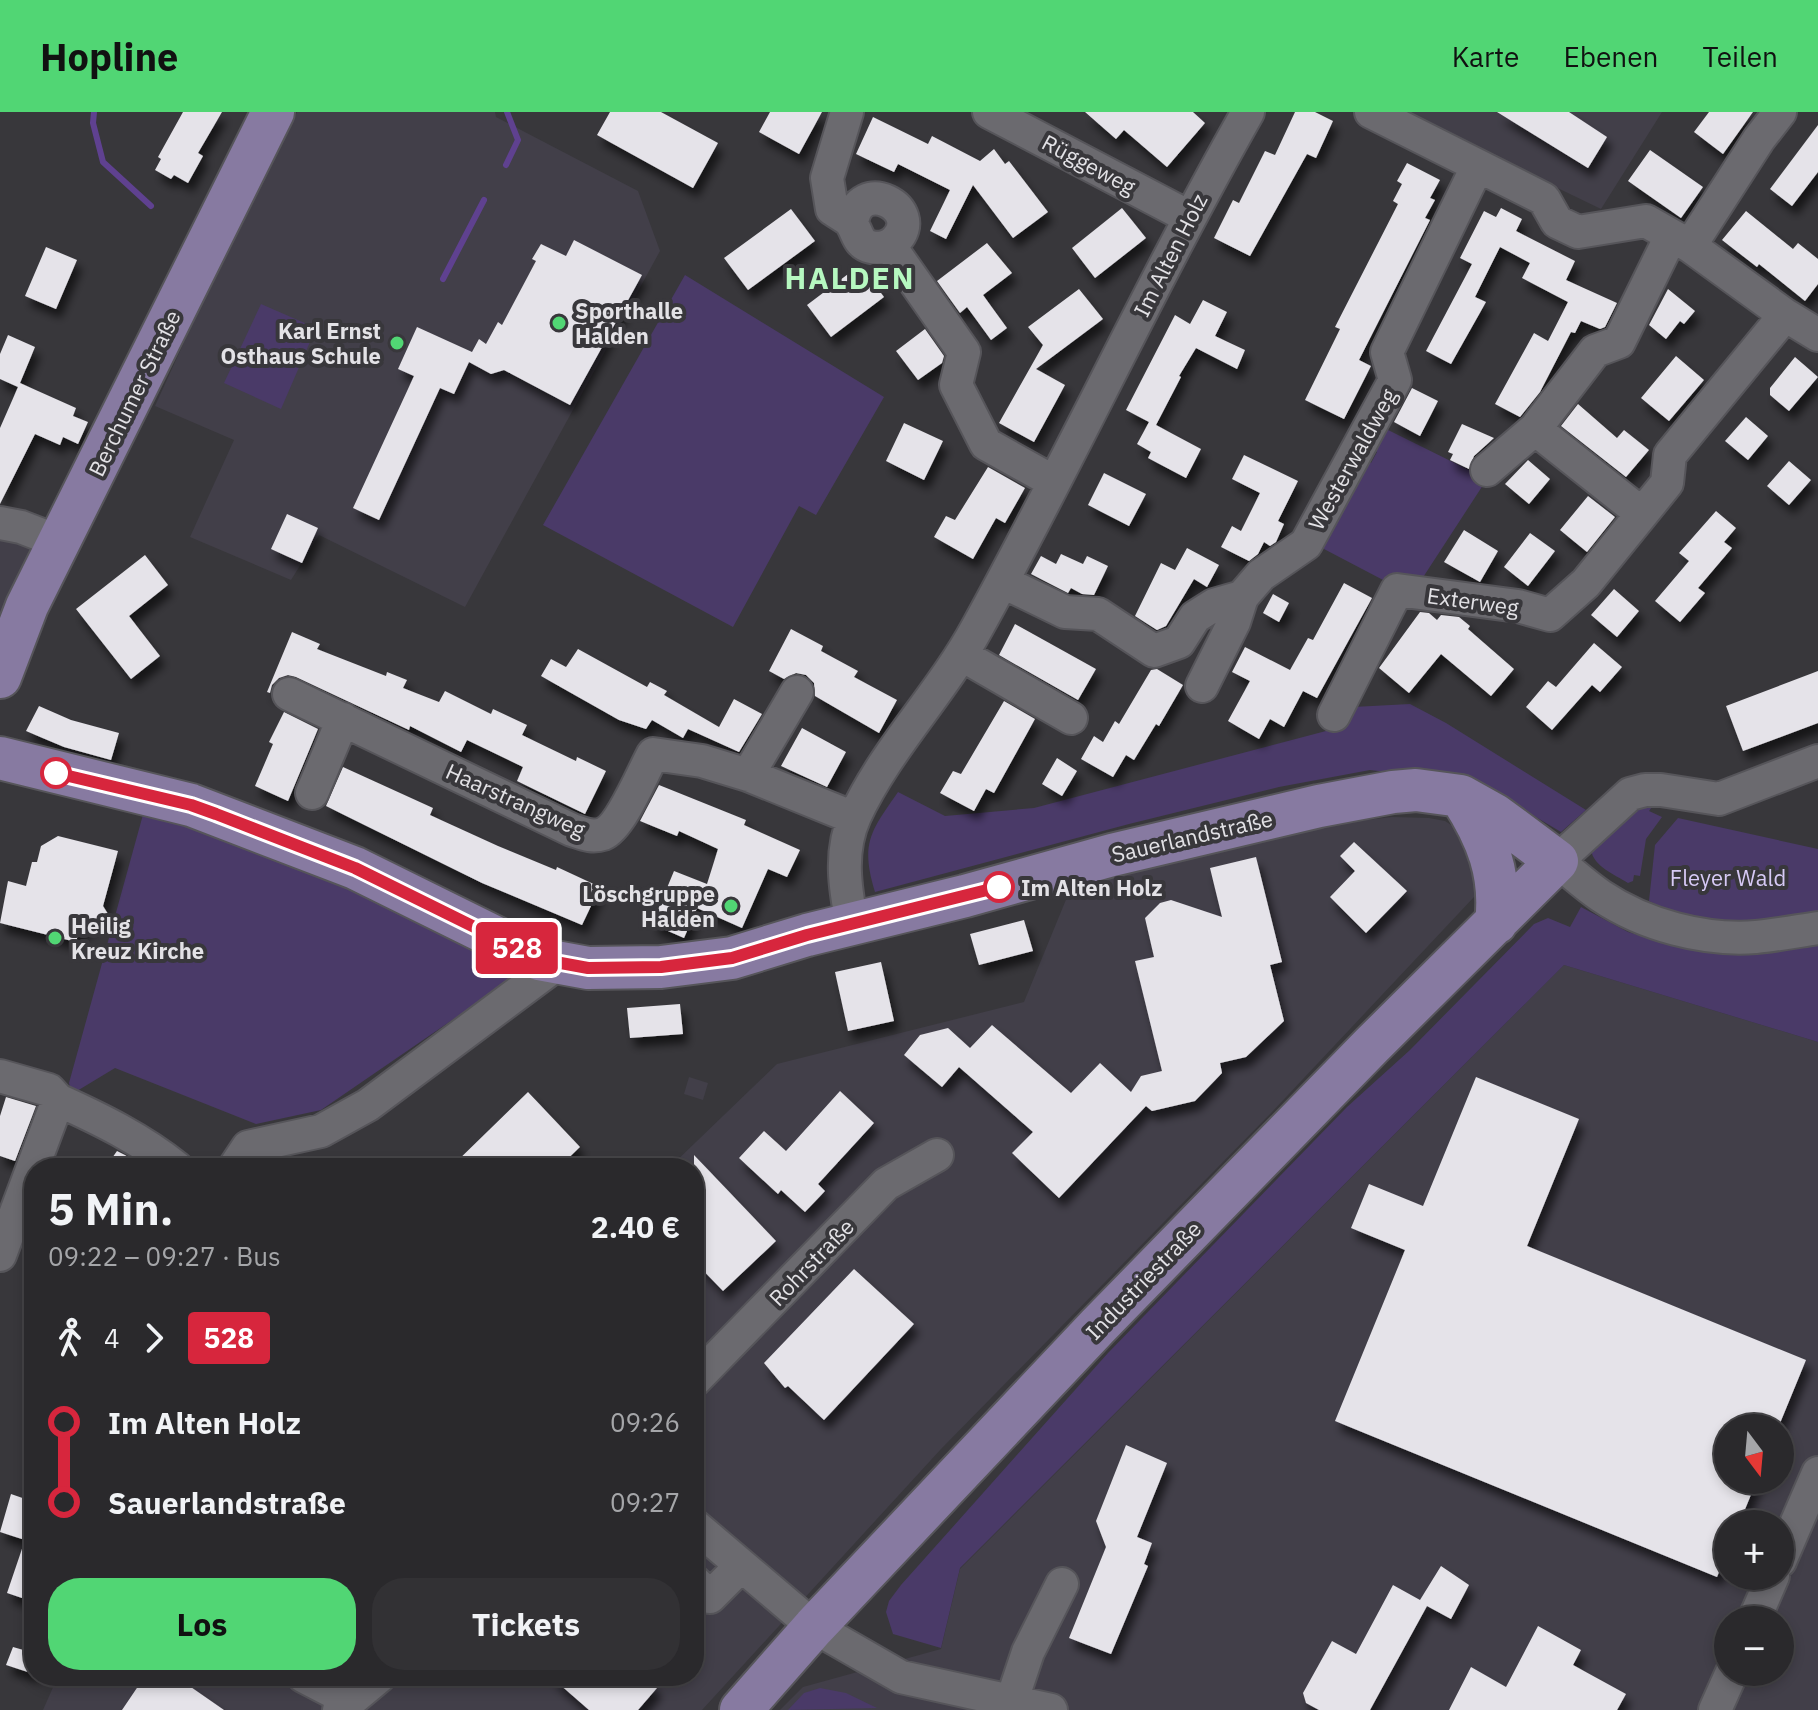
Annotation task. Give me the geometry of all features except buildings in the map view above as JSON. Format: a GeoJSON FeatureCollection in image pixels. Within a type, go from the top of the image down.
{"type":"FeatureCollection","features":[{"type":"Feature","properties":{"kind":"main road","name":"Berchumer Straße"},"geometry":{"type":"LineString","coordinates":[[0,677],[27,606],[273,112]]}},
{"type":"Feature","properties":{"kind":"main road","name":"Sauerlandstraße"},"geometry":{"type":"LineString","coordinates":[[0,758],[191,805],[355,868],[539,959],[615,970],[705,963],[747,955],[807,935],[1164,842],[1371,794],[1416,790],[1461,796],[1495,815],[1557,861]]}},
{"type":"Feature","properties":{"kind":"main road"},"geometry":{"type":"LineString","coordinates":[[1461,796],[1478,822],[1492,855],[1497,885],[1496,923]]}},
{"type":"Feature","properties":{"kind":"main road","name":"Industriestraße"},"geometry":{"type":"LineString","coordinates":[[741,1710],[814,1627],[1098,1326],[1372,1045],[1557,861]]}},
{"type":"Feature","properties":{"kind":"street"},"geometry":{"type":"LineString","coordinates":[[847,112],[827,178],[832,209],[852,224],[860,241],[872,247],[889,245],[896,240],[902,229],[902,216],[893,203],[871,199],[860,205],[852,224]]}},
{"type":"Feature","properties":{"kind":"street","name":"Rüggeweg"},"geometry":{"type":"LineString","coordinates":[[989,112],[1189,217]]}},
{"type":"Feature","properties":{"kind":"street","name":"Im Alten Holz"},"geometry":{"type":"LineString","coordinates":[[852,924],[845,890],[844,863],[854,818],[878,775],[962,655],[1003,582],[1189,217],[1248,112]]}},
{"type":"Feature","properties":{"kind":"street"},"geometry":{"type":"LineString","coordinates":[[1371,112],[1544,199],[1557,222],[1578,232],[1646,221],[1681,241],[1818,336]]}},
{"type":"Feature","properties":{"kind":"street"},"geometry":{"type":"LineString","coordinates":[[1487,470],[1535,429],[1595,351],[1619,342],[1681,241],[1780,112]]}},
{"type":"Feature","properties":{"kind":"street","name":"Westerwaldweg"},"geometry":{"type":"LineString","coordinates":[[1003,582],[1065,612],[1098,614],[1166,646],[1208,674],[1234,622],[1242,597],[1261,575],[1306,544],[1395,380],[1387,352],[1477,167]]}},
{"type":"Feature","properties":{"kind":"street"},"geometry":{"type":"LineString","coordinates":[[889,245],[953,332],[964,352],[956,385],[986,444],[1054,482]]}},
{"type":"Feature","properties":{"kind":"street","name":"Exterweg"},"geometry":{"type":"LineString","coordinates":[[1334,715],[1397,590],[1518,606],[1550,615],[1586,583],[1667,483],[1670,455],[1785,315]]}},
{"type":"Feature","properties":{"kind":"street"},"geometry":{"type":"LineString","coordinates":[[1535,429],[1641,513]]}},
{"type":"Feature","properties":{"kind":"street"},"geometry":{"type":"LineString","coordinates":[[0,523],[21,527],[60,542]]}},
{"type":"Feature","properties":{"kind":"street","name":"Westerwaldweg"},"geometry":{"type":"LineString","coordinates":[[1166,646],[1195,617],[1214,605],[1242,597]]}},
{"type":"Feature","properties":{"kind":"street"},"geometry":{"type":"LineString","coordinates":[[962,655],[1071,718]]}},
{"type":"Feature","properties":{"kind":"street"},"geometry":{"type":"LineString","coordinates":[[748,775],[797,692]]}},
{"type":"Feature","properties":{"kind":"street","name":"Haarstrangweg"},"geometry":{"type":"LineString","coordinates":[[289,694],[572,830],[591,836],[606,833],[619,818],[653,754],[702,761],[748,775],[854,818]]}},
{"type":"Feature","properties":{"kind":"street"},"geometry":{"type":"LineString","coordinates":[[312,793],[343,719]]}},
{"type":"Feature","properties":{"kind":"street"},"geometry":{"type":"LineString","coordinates":[[1557,861],[1630,794],[1661,790],[1719,799],[1818,761]]}},
{"type":"Feature","properties":{"kind":"street","name":"Sauerlandstraße"},"geometry":{"type":"LineString","coordinates":[[1557,861],[1601,896],[1633,914],[1703,935],[1754,937],[1818,928]]}},
{"type":"Feature","properties":{"kind":"street"},"geometry":{"type":"LineString","coordinates":[[241,1158],[248,1147],[321,1131],[368,1105],[557,964]]}},
{"type":"Feature","properties":{"kind":"street"},"geometry":{"type":"LineString","coordinates":[[0,1076],[49,1090],[58,1100],[111,1124],[165,1158]]}},
{"type":"Feature","properties":{"kind":"street"},"geometry":{"type":"LineString","coordinates":[[36,1158],[58,1100]]}},
{"type":"Feature","properties":{"kind":"street","name":"Rohrstraße"},"geometry":{"type":"LineString","coordinates":[[704,1371],[886,1184],[937,1155]]}},
{"type":"Feature","properties":{"kind":"street"},"geometry":{"type":"LineString","coordinates":[[0,1255],[24,1191]]}},
{"type":"Feature","properties":{"kind":"street"},"geometry":{"type":"LineString","coordinates":[[1794,1529],[1818,1473]]}},
{"type":"Feature","properties":{"kind":"street"},"geometry":{"type":"LineString","coordinates":[[704,1534],[814,1627],[901,1677],[1051,1710]]}},
{"type":"Feature","properties":{"kind":"street"},"geometry":{"type":"LineString","coordinates":[[704,1593],[740,1567]]}},
{"type":"Feature","properties":{"kind":"street"},"geometry":{"type":"LineString","coordinates":[[1012,1700],[1028,1652],[1062,1584]]}},
{"type":"Feature","properties":{"kind":"street"},"geometry":{"type":"LineString","coordinates":[[317,1686],[344,1705],[368,1686]]}},
{"type":"Feature","properties":{"kind":"street"},"geometry":{"type":"LineString","coordinates":[[1715,1710],[1726,1686]]}},
{"type":"Feature","properties":{"kind":"shaded area","name":"Karl Ernst Osthaus Schule"},"geometry":{"type":"Polygon","coordinates":[[[297,112],[495,112],[496,117],[638,191],[660,251],[465,607],[319,535],[291,580],[190,537],[234,440],[155,406],[232,237],[297,112]]]}},
{"type":"Feature","properties":{"kind":"shaded area"},"geometry":{"type":"Polygon","coordinates":[[[1400,112],[1662,112],[1601,209],[1400,112]]]}},
{"type":"Feature","properties":{"kind":"shaded area"},"geometry":{"type":"Polygon","coordinates":[[[0,532],[26,540],[32,555],[0,637],[0,532]]]}},
{"type":"Feature","properties":{"kind":"shaded area"},"geometry":{"type":"Polygon","coordinates":[[[1392,817],[1445,821],[1459,830],[1470,844],[1478,884],[1474,897],[1272,1112],[941,1449],[702,1710],[43,1710],[54,1686],[704,1686],[704,1158],[679,1158],[777,1064],[1024,1002],[1072,885],[1324,825],[1392,817]]]}},
{"type":"Feature","properties":{"kind":"shaded area"},"geometry":{"type":"Polygon","coordinates":[[[1564,965],[1818,1042],[1818,1710],[780,1710],[803,1687],[941,1649],[960,1569],[1564,965]]]}},
{"type":"Feature","properties":{"kind":"shaded area"},"geometry":{"type":"Polygon","coordinates":[[[689,1077],[708,1083],[703,1100],[684,1094],[689,1077]]]}},
{"type":"Feature","properties":{"kind":"green space"},"geometry":{"type":"Polygon","coordinates":[[[685,275],[884,397],[816,515],[799,506],[733,627],[543,525],[685,275]]]}},
{"type":"Feature","properties":{"kind":"green space"},"geometry":{"type":"Polygon","coordinates":[[[261,304],[316,328],[281,409],[224,383],[261,304]]]}},
{"type":"Feature","properties":{"kind":"green space"},"geometry":{"type":"Polygon","coordinates":[[[1382,427],[1487,479],[1418,585],[1385,581],[1324,549],[1323,545],[1366,460],[1371,463],[1377,452],[1371,449],[1382,427]]]}},
{"type":"Feature","properties":{"kind":"green space"},"geometry":{"type":"Polygon","coordinates":[[[1410,704],[1586,810],[1561,832],[1514,804],[1463,781],[1370,770],[1279,787],[875,892],[868,861],[871,838],[898,792],[945,816],[1034,808],[1326,731],[1353,707],[1410,704]]]}},
{"type":"Feature","properties":{"kind":"green space"},"geometry":{"type":"Polygon","coordinates":[[[1657,800],[1649,811],[1662,817],[1646,839],[1640,876],[1634,875],[1633,881],[1628,883],[1600,866],[1591,850],[1629,811],[1657,800]]]}},
{"type":"Feature","properties":{"kind":"green space"},"geometry":{"type":"Polygon","coordinates":[[[144,811],[217,823],[528,968],[321,1110],[256,1124],[115,1068],[72,1094],[69,1083],[144,811]]]}},
{"type":"Feature","properties":{"kind":"green space","name":"Fleyer Wald"},"geometry":{"type":"Polygon","coordinates":[[[1678,818],[1818,849],[1818,918],[1722,923],[1674,913],[1649,901],[1655,845],[1678,818]]]}},
{"type":"Feature","properties":{"kind":"green space"},"geometry":{"type":"Polygon","coordinates":[[[1581,907],[1628,932],[1693,948],[1818,938],[1818,1042],[1564,965],[960,1568],[941,1648],[893,1634],[886,1612],[889,1601],[901,1585],[1108,1353],[1347,1107],[1410,1050],[1534,924],[1548,918],[1570,927],[1581,907]]]}},
{"type":"Feature","properties":{"kind":"green space"},"geometry":{"type":"Polygon","coordinates":[[[820,1688],[846,1693],[877,1708],[788,1710],[804,1693],[820,1688]]]}},
{"type":"Feature","properties":{"kind":"waterway"},"geometry":{"type":"LineString","coordinates":[[94,112],[93,123],[103,162],[151,206]]}},
{"type":"Feature","properties":{"kind":"waterway"},"geometry":{"type":"LineString","coordinates":[[506,165],[518,140],[507,112]]}},
{"type":"Feature","properties":{"kind":"waterway"},"geometry":{"type":"LineString","coordinates":[[443,279],[484,200]]}},
{"type":"Feature","properties":{"kind":"bus line","name":"528"},"geometry":{"type":"LineString","coordinates":[[56,773],[191,805],[216,814],[355,868],[539,959],[588,968],[661,967],[732,958],[807,935],[999,887]]}},
{"type":"Feature","properties":{"kind":"place","name":"Sporthalle Halden"},"geometry":{"type":"Point","coordinates":[559,323]}},
{"type":"Feature","properties":{"kind":"place","name":"Karl Ernst Osthaus Schule"},"geometry":{"type":"Point","coordinates":[397,343]}},
{"type":"Feature","properties":{"kind":"place","name":"Im Alten Holz"},"geometry":{"type":"Point","coordinates":[999,887]}},
{"type":"Feature","properties":{"kind":"place","name":"Löschgruppe Halden"},"geometry":{"type":"Point","coordinates":[731,906]}},
{"type":"Feature","properties":{"kind":"place","name":"Heilig Kreuz Kirche"},"geometry":{"type":"Point","coordinates":[55,938]}},
{"type":"Feature","properties":{"kind":"district","name":"HALDEN"},"geometry":{"type":"Point","coordinates":[850,277]}}]}
